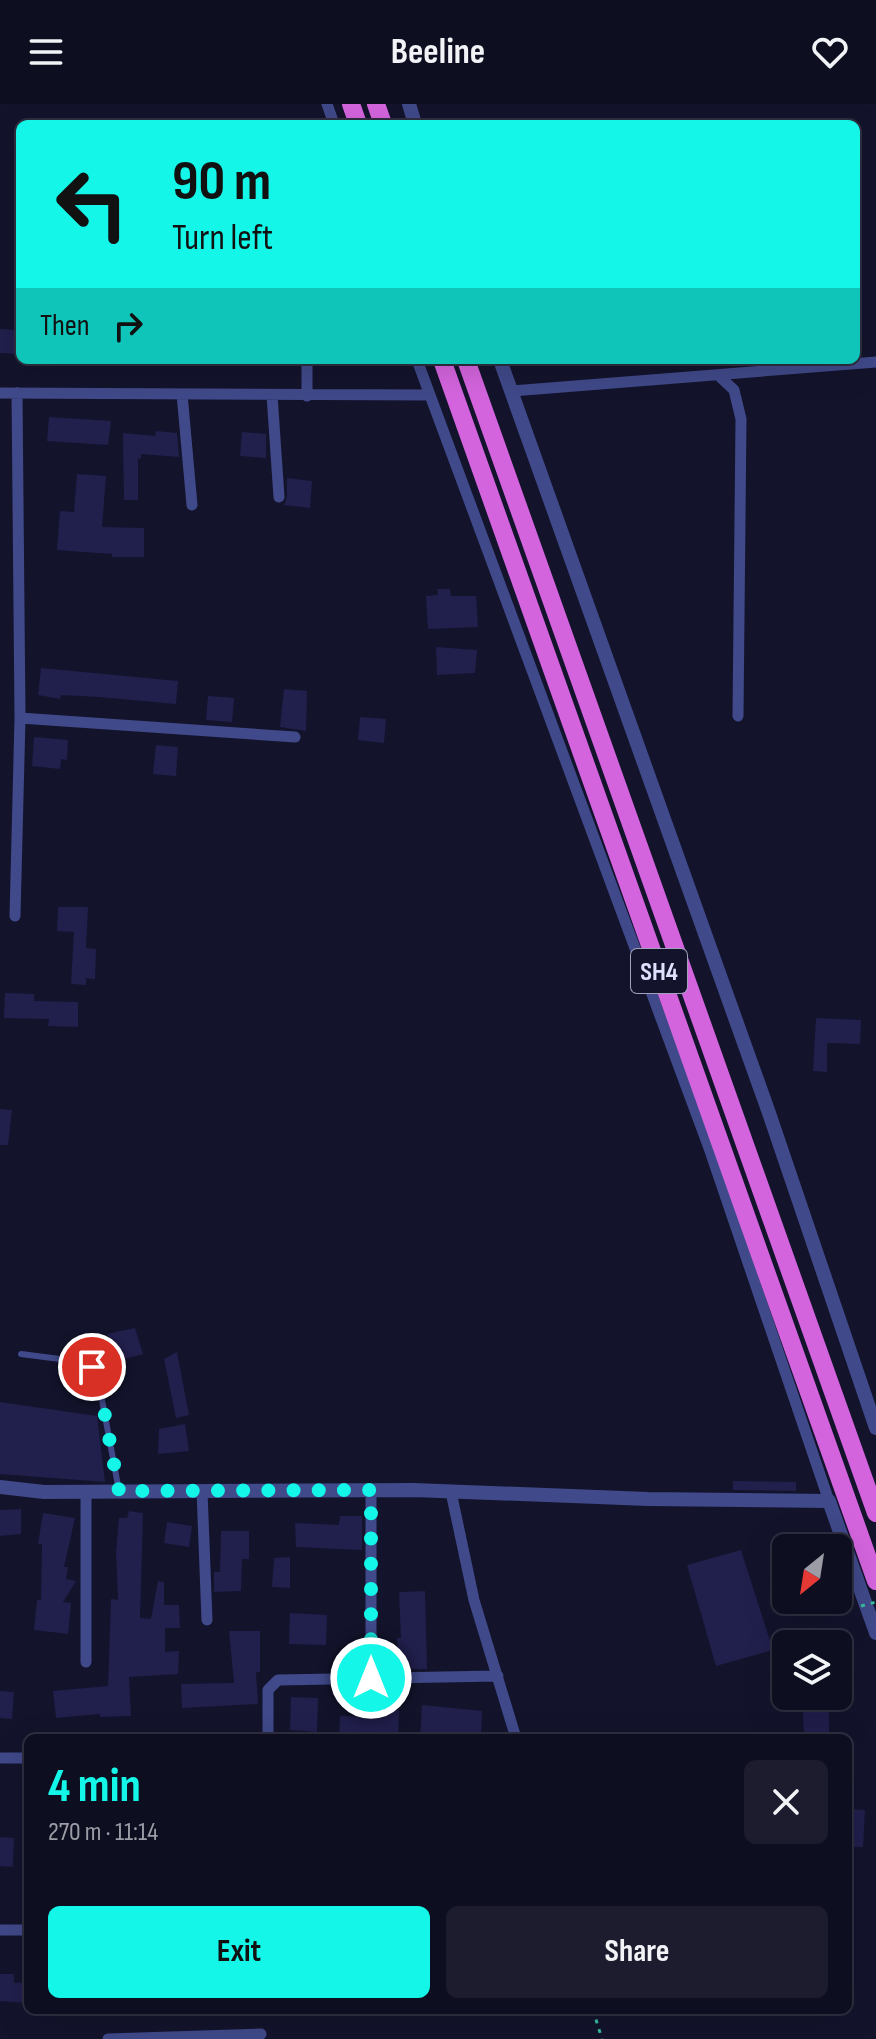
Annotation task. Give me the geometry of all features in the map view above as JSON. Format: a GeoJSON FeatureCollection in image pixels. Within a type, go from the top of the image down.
{"type":"FeatureCollection","features":[{"type":"Feature","properties":{"kind":"highway","name":"SH4"},"geometry":{"type":"LineString","coordinates":[[443,364],[876,1581]]}},
{"type":"Feature","properties":{"kind":"highway","name":"SH4"},"geometry":{"type":"LineString","coordinates":[[467,364],[876,1513]]}},
{"type":"Feature","properties":{"kind":"street"},"geometry":{"type":"LineString","coordinates":[[307,364],[307,396]]}},
{"type":"Feature","properties":{"kind":"street"},"geometry":{"type":"LineString","coordinates":[[418,364],[709,1148],[876,1633]]}},
{"type":"Feature","properties":{"kind":"street"},"geometry":{"type":"LineString","coordinates":[[502,364],[758,1084],[876,1428]]}},
{"type":"Feature","properties":{"kind":"street"},"geometry":{"type":"LineString","coordinates":[[512,391],[718,375],[758,366],[817,364]]}},
{"type":"Feature","properties":{"kind":"street"},"geometry":{"type":"LineString","coordinates":[[718,375],[734,390],[741,419],[738,716]]}},
{"type":"Feature","properties":{"kind":"street"},"geometry":{"type":"LineString","coordinates":[[0,393],[429,395]]}},
{"type":"Feature","properties":{"kind":"street"},"geometry":{"type":"LineString","coordinates":[[15,916],[20,718],[17,393]]}},
{"type":"Feature","properties":{"kind":"street"},"geometry":{"type":"LineString","coordinates":[[182,394],[192,505]]}},
{"type":"Feature","properties":{"kind":"street"},"geometry":{"type":"LineString","coordinates":[[272,395],[279,497]]}},
{"type":"Feature","properties":{"kind":"street"},"geometry":{"type":"LineString","coordinates":[[20,718],[295,737]]}},
{"type":"Feature","properties":{"kind":"street"},"geometry":{"type":"LineString","coordinates":[[0,1487],[44,1492],[371,1490],[829,1501]]}},
{"type":"Feature","properties":{"kind":"street"},"geometry":{"type":"LineString","coordinates":[[371,1490],[371,1678]]}},
{"type":"Feature","properties":{"kind":"street"},"geometry":{"type":"LineString","coordinates":[[202,1491],[207,1620]]}},
{"type":"Feature","properties":{"kind":"street"},"geometry":{"type":"LineString","coordinates":[[86,1492],[86,1662]]}},
{"type":"Feature","properties":{"kind":"street"},"geometry":{"type":"LineString","coordinates":[[451,1492],[474,1600],[515,1734]]}},
{"type":"Feature","properties":{"kind":"street"},"geometry":{"type":"LineString","coordinates":[[268,1734],[268,1690],[278,1680],[498,1676]]}},
{"type":"Feature","properties":{"kind":"street"},"geometry":{"type":"LineString","coordinates":[[0,1758],[24,1758]]}},
{"type":"Feature","properties":{"kind":"street"},"geometry":{"type":"LineString","coordinates":[[0,1930],[24,1930]]}},
{"type":"Feature","properties":{"kind":"street"},"geometry":{"type":"LineString","coordinates":[[108,2039],[261,2034]]}},
{"type":"Feature","properties":{"kind":"lane"},"geometry":{"type":"LineString","coordinates":[[21,1354],[83,1362],[97,1373],[119,1491]]}},
{"type":"Feature","properties":{"kind":"path"},"geometry":{"type":"LineString","coordinates":[[861,1606],[876,1602]]}},
{"type":"Feature","properties":{"kind":"path"},"geometry":{"type":"LineString","coordinates":[[594,2014],[602,2039]]}},
{"type":"Feature","properties":{"kind":"building"},"geometry":{"type":"Polygon","coordinates":[[[0,329],[16,330],[16,354],[0,353],[0,329]]]}},
{"type":"Feature","properties":{"kind":"building"},"geometry":{"type":"Polygon","coordinates":[[[49,417],[111,421],[108,445],[47,441],[49,417]]]}},
{"type":"Feature","properties":{"kind":"building"},"geometry":{"type":"Polygon","coordinates":[[[156,431],[177,433],[179,457],[141,454],[141,459],[138,458],[138,500],[124,500],[123,433],[155,436],[156,431]]]}},
{"type":"Feature","properties":{"kind":"building"},"geometry":{"type":"Polygon","coordinates":[[[242,432],[266,434],[266,458],[240,456],[242,432]]]}},
{"type":"Feature","properties":{"kind":"building"},"geometry":{"type":"Polygon","coordinates":[[[77,474],[106,476],[102,527],[144,528],[144,557],[112,557],[112,554],[57,550],[60,511],[74,512],[77,474]]]}},
{"type":"Feature","properties":{"kind":"building"},"geometry":{"type":"Polygon","coordinates":[[[287,478],[312,481],[310,508],[284,505],[287,478]]]}},
{"type":"Feature","properties":{"kind":"building"},"geometry":{"type":"Polygon","coordinates":[[[437,589],[450,589],[451,596],[476,596],[478,627],[428,629],[426,596],[438,595],[437,589]]]}},
{"type":"Feature","properties":{"kind":"building"},"geometry":{"type":"Polygon","coordinates":[[[436,647],[477,650],[475,673],[437,675],[436,647]]]}},
{"type":"Feature","properties":{"kind":"building"},"geometry":{"type":"Polygon","coordinates":[[[41,668],[178,681],[176,704],[61,695],[60,699],[38,695],[41,668]]]}},
{"type":"Feature","properties":{"kind":"building"},"geometry":{"type":"Polygon","coordinates":[[[284,689],[307,691],[306,731],[280,727],[284,689]]]}},
{"type":"Feature","properties":{"kind":"building"},"geometry":{"type":"Polygon","coordinates":[[[208,696],[234,698],[232,722],[206,720],[208,696]]]}},
{"type":"Feature","properties":{"kind":"building"},"geometry":{"type":"Polygon","coordinates":[[[360,717],[386,719],[384,743],[358,740],[360,717]]]}},
{"type":"Feature","properties":{"kind":"building"},"geometry":{"type":"Polygon","coordinates":[[[34,737],[68,740],[67,760],[61,759],[60,769],[32,766],[34,737]]]}},
{"type":"Feature","properties":{"kind":"building"},"geometry":{"type":"Polygon","coordinates":[[[156,745],[178,747],[176,776],[153,774],[156,745]]]}},
{"type":"Feature","properties":{"kind":"building"},"geometry":{"type":"Polygon","coordinates":[[[58,907],[88,907],[86,948],[96,949],[95,979],[86,978],[86,985],[71,984],[74,932],[57,931],[58,907]]]}},
{"type":"Feature","properties":{"kind":"building"},"geometry":{"type":"Polygon","coordinates":[[[5,993],[34,994],[34,1001],[78,1002],[78,1027],[48,1026],[49,1019],[4,1018],[5,993]]]}},
{"type":"Feature","properties":{"kind":"building"},"geometry":{"type":"Polygon","coordinates":[[[816,1018],[861,1020],[860,1044],[827,1043],[827,1072],[813,1071],[816,1018]]]}},
{"type":"Feature","properties":{"kind":"building"},"geometry":{"type":"Polygon","coordinates":[[[0,1109],[12,1110],[8,1145],[0,1145],[0,1109]]]}},
{"type":"Feature","properties":{"kind":"building"},"geometry":{"type":"Polygon","coordinates":[[[135,1328],[143,1354],[117,1361],[107,1334],[135,1328]]]}},
{"type":"Feature","properties":{"kind":"building"},"geometry":{"type":"Polygon","coordinates":[[[177,1352],[189,1415],[176,1418],[164,1359],[177,1352]]]}},
{"type":"Feature","properties":{"kind":"building"},"geometry":{"type":"Polygon","coordinates":[[[0,1402],[97,1416],[105,1482],[0,1474],[0,1402]]]}},
{"type":"Feature","properties":{"kind":"building"},"geometry":{"type":"Polygon","coordinates":[[[185,1424],[189,1451],[158,1454],[159,1429],[185,1424]]]}},
{"type":"Feature","properties":{"kind":"building"},"geometry":{"type":"Polygon","coordinates":[[[733,1481],[796,1482],[796,1491],[733,1490],[733,1481]]]}},
{"type":"Feature","properties":{"kind":"building"},"geometry":{"type":"Polygon","coordinates":[[[21,1509],[21,1534],[0,1536],[0,1510],[21,1509]]]}},
{"type":"Feature","properties":{"kind":"building"},"geometry":{"type":"Polygon","coordinates":[[[129,1511],[143,1513],[140,1618],[151,1619],[158,1581],[164,1582],[164,1605],[179,1605],[180,1628],[165,1628],[165,1652],[179,1651],[178,1674],[129,1677],[131,1716],[100,1717],[100,1714],[56,1718],[53,1691],[108,1686],[111,1599],[118,1600],[116,1553],[119,1518],[127,1518],[129,1511]]]}},
{"type":"Feature","properties":{"kind":"building"},"geometry":{"type":"Polygon","coordinates":[[[43,1513],[75,1518],[64,1567],[68,1567],[66,1579],[76,1581],[63,1602],[71,1603],[68,1634],[34,1630],[37,1600],[41,1600],[42,1544],[38,1544],[43,1513]]]}},
{"type":"Feature","properties":{"kind":"building"},"geometry":{"type":"Polygon","coordinates":[[[340,1516],[362,1516],[362,1550],[296,1547],[295,1523],[339,1525],[340,1516]]]}},
{"type":"Feature","properties":{"kind":"building"},"geometry":{"type":"Polygon","coordinates":[[[167,1522],[192,1526],[189,1547],[164,1543],[167,1522]]]}},
{"type":"Feature","properties":{"kind":"building"},"geometry":{"type":"Polygon","coordinates":[[[221,1531],[249,1531],[249,1559],[242,1559],[241,1591],[214,1592],[214,1572],[220,1572],[221,1531]]]}},
{"type":"Feature","properties":{"kind":"building"},"geometry":{"type":"Polygon","coordinates":[[[741,1550],[772,1650],[716,1666],[687,1565],[741,1550]]]}},
{"type":"Feature","properties":{"kind":"building"},"geometry":{"type":"Polygon","coordinates":[[[290,1557],[290,1588],[272,1587],[274,1558],[290,1557]]]}},
{"type":"Feature","properties":{"kind":"building"},"geometry":{"type":"Polygon","coordinates":[[[425,1591],[427,1669],[399,1669],[399,1592],[425,1591]]]}},
{"type":"Feature","properties":{"kind":"building"},"geometry":{"type":"Polygon","coordinates":[[[290,1613],[327,1615],[326,1645],[289,1644],[290,1613]]]}},
{"type":"Feature","properties":{"kind":"building"},"geometry":{"type":"Polygon","coordinates":[[[229,1631],[260,1631],[260,1672],[256,1672],[258,1704],[182,1708],[181,1684],[234,1683],[229,1631]]]}},
{"type":"Feature","properties":{"kind":"building"},"geometry":{"type":"Polygon","coordinates":[[[0,1691],[14,1692],[12,1719],[0,1718],[0,1691]]]}},
{"type":"Feature","properties":{"kind":"building"},"geometry":{"type":"Polygon","coordinates":[[[291,1697],[318,1698],[317,1732],[290,1730],[291,1697]]]}},
{"type":"Feature","properties":{"kind":"building"},"geometry":{"type":"Polygon","coordinates":[[[422,1705],[482,1711],[481,1734],[420,1734],[422,1705]]]}},
{"type":"Feature","properties":{"kind":"building"},"geometry":{"type":"Polygon","coordinates":[[[373,1709],[399,1710],[398,1734],[339,1734],[340,1716],[372,1717],[373,1709]]]}},
{"type":"Feature","properties":{"kind":"building"},"geometry":{"type":"Polygon","coordinates":[[[803,1710],[829,1710],[829,1734],[804,1734],[803,1710]]]}},
{"type":"Feature","properties":{"kind":"building"},"geometry":{"type":"Polygon","coordinates":[[[852,1809],[865,1810],[863,1847],[852,1847],[852,1809]]]}},
{"type":"Feature","properties":{"kind":"building"},"geometry":{"type":"Polygon","coordinates":[[[0,1837],[14,1838],[13,1867],[0,1866],[0,1837]]]}},
{"type":"Feature","properties":{"kind":"building"},"geometry":{"type":"Polygon","coordinates":[[[0,1974],[14,1974],[14,1983],[24,1982],[24,2003],[0,2001],[0,1974]]]}},
{"type":"Feature","properties":{"kind":"route"},"geometry":{"type":"LineString","coordinates":[[92,1367],[97,1373],[119,1491],[371,1490],[371,1678]]}}]}
